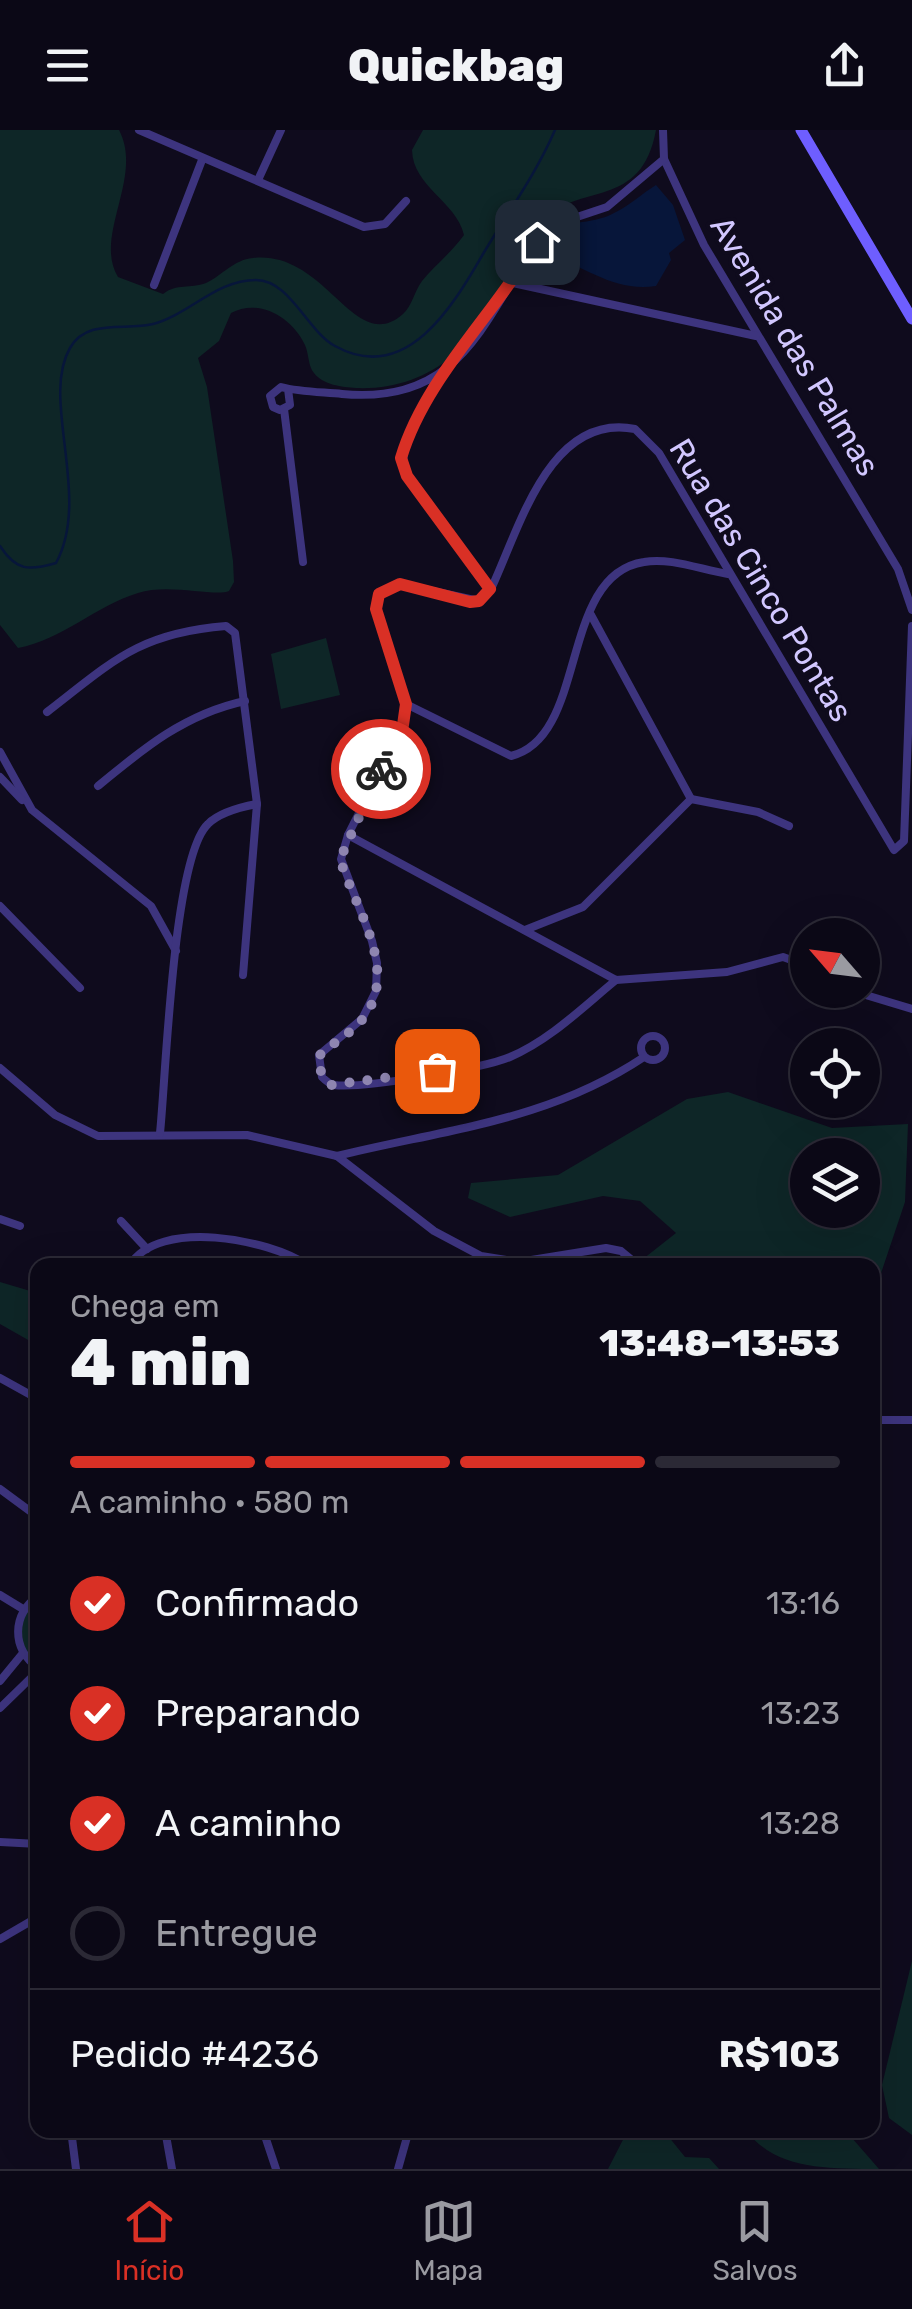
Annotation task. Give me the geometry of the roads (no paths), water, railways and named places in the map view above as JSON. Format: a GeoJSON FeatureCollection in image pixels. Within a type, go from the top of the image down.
{"type":"FeatureCollection","features":[{"type":"Feature","properties":{"kind":"street"},"geometry":{"type":"LineString","coordinates":[[139,130],[364,227],[385,224],[406,201]]}},
{"type":"Feature","properties":{"kind":"street"},"geometry":{"type":"LineString","coordinates":[[258,180],[282,130]]}},
{"type":"Feature","properties":{"kind":"street"},"geometry":{"type":"LineString","coordinates":[[284,409],[273,407],[270,396],[277,388],[392,395],[435,380],[449,369],[513,283],[544,232],[556,224],[607,207],[664,159],[663,130]]}},
{"type":"Feature","properties":{"kind":"street"},"geometry":{"type":"LineString","coordinates":[[801,130],[912,319]]}},
{"type":"Feature","properties":{"kind":"street","name":"Avenida das Palmas"},"geometry":{"type":"LineString","coordinates":[[664,159],[682,204],[756,336],[898,569],[912,610]]}},
{"type":"Feature","properties":{"kind":"street"},"geometry":{"type":"LineString","coordinates":[[154,284],[202,160]]}},
{"type":"Feature","properties":{"kind":"street"},"geometry":{"type":"LineString","coordinates":[[513,283],[756,336]]}},
{"type":"Feature","properties":{"kind":"street"},"geometry":{"type":"LineString","coordinates":[[435,380],[404,448],[403,468],[490,589],[479,601],[470,602],[400,584],[379,594],[376,609],[406,704],[403,725],[340,859],[378,964],[376,992],[362,1020],[319,1056],[322,1077],[331,1085],[482,1066],[510,1057],[555,1030],[616,980]]}},
{"type":"Feature","properties":{"kind":"street"},"geometry":{"type":"LineString","coordinates":[[288,389],[292,398],[284,409],[304,562]]}},
{"type":"Feature","properties":{"kind":"street","name":"Rua das Cinco Pontas"},"geometry":{"type":"LineString","coordinates":[[490,589],[542,480],[575,440],[617,426],[643,434],[659,453],[880,828]]}},
{"type":"Feature","properties":{"kind":"street"},"geometry":{"type":"LineString","coordinates":[[406,704],[510,756],[524,752],[545,736],[603,588],[630,565],[668,562],[728,574]]}},
{"type":"Feature","properties":{"kind":"street"},"geometry":{"type":"LineString","coordinates":[[590,614],[692,799],[758,812],[789,826]]}},
{"type":"Feature","properties":{"kind":"street"},"geometry":{"type":"LineString","coordinates":[[47,712],[116,659],[157,636],[226,626],[235,633],[257,804],[243,975]]}},
{"type":"Feature","properties":{"kind":"street"},"geometry":{"type":"LineString","coordinates":[[904,826],[880,828],[890,846],[898,850],[904,842],[912,626]]}},
{"type":"Feature","properties":{"kind":"street"},"geometry":{"type":"LineString","coordinates":[[98,786],[180,724],[210,709],[245,700]]}},
{"type":"Feature","properties":{"kind":"street"},"geometry":{"type":"LineString","coordinates":[[0,754],[32,810]]}},
{"type":"Feature","properties":{"kind":"street"},"geometry":{"type":"LineString","coordinates":[[0,777],[32,810],[150,906],[176,951]]}},
{"type":"Feature","properties":{"kind":"street"},"geometry":{"type":"LineString","coordinates":[[525,930],[583,907],[692,799]]}},
{"type":"Feature","properties":{"kind":"street"},"geometry":{"type":"LineString","coordinates":[[160,1133],[176,951],[193,849],[210,822],[257,804]]}},
{"type":"Feature","properties":{"kind":"street"},"geometry":{"type":"LineString","coordinates":[[348,835],[616,980],[727,972],[783,956],[790,959]]}},
{"type":"Feature","properties":{"kind":"street"},"geometry":{"type":"LineString","coordinates":[[0,906],[80,988]]}},
{"type":"Feature","properties":{"kind":"street"},"geometry":{"type":"LineString","coordinates":[[880,999],[912,1009]]}},
{"type":"Feature","properties":{"kind":"street"},"geometry":{"type":"LineString","coordinates":[[337,1156],[568,1101],[644,1057]]}},
{"type":"Feature","properties":{"kind":"street"},"geometry":{"type":"LineString","coordinates":[[0,1068],[55,1114],[83,1130],[122,1138],[160,1133],[247,1135],[337,1156],[434,1231],[482,1256],[494,1258]]}},
{"type":"Feature","properties":{"kind":"street"},"geometry":{"type":"LineString","coordinates":[[0,1219],[20,1226]]}},
{"type":"Feature","properties":{"kind":"street"},"geometry":{"type":"LineString","coordinates":[[120,1221],[147,1248]]}},
{"type":"Feature","properties":{"kind":"street"},"geometry":{"type":"LineString","coordinates":[[137,1258],[147,1248],[186,1238],[240,1240],[269,1246],[294,1258]]}},
{"type":"Feature","properties":{"kind":"street"},"geometry":{"type":"LineString","coordinates":[[544,1258],[606,1248],[621,1251],[630,1258]]}},
{"type":"Feature","properties":{"kind":"street"},"geometry":{"type":"LineString","coordinates":[[0,1378],[30,1395]]}},
{"type":"Feature","properties":{"kind":"street"},"geometry":{"type":"LineString","coordinates":[[880,1420],[912,1420]]}},
{"type":"Feature","properties":{"kind":"street"},"geometry":{"type":"LineString","coordinates":[[0,1489],[30,1511]]}},
{"type":"Feature","properties":{"kind":"street"},"geometry":{"type":"LineString","coordinates":[[0,1595],[24,1609]]}},
{"type":"Feature","properties":{"kind":"street"},"geometry":{"type":"LineString","coordinates":[[30,1603],[24,1609],[17,1634],[30,1660]]}},
{"type":"Feature","properties":{"kind":"street"},"geometry":{"type":"LineString","coordinates":[[0,1681],[23,1653]]}},
{"type":"Feature","properties":{"kind":"street"},"geometry":{"type":"LineString","coordinates":[[0,1708],[30,1677]]}},
{"type":"Feature","properties":{"kind":"street"},"geometry":{"type":"LineString","coordinates":[[0,1842],[30,1844]]}},
{"type":"Feature","properties":{"kind":"street"},"geometry":{"type":"LineString","coordinates":[[0,1939],[30,1922]]}},
{"type":"Feature","properties":{"kind":"street"},"geometry":{"type":"LineString","coordinates":[[71,2138],[76,2169]]}},
{"type":"Feature","properties":{"kind":"street"},"geometry":{"type":"LineString","coordinates":[[166,2138],[172,2169]]}},
{"type":"Feature","properties":{"kind":"street"},"geometry":{"type":"LineString","coordinates":[[266,2138],[276,2169]]}},
{"type":"Feature","properties":{"kind":"street"},"geometry":{"type":"LineString","coordinates":[[398,2169],[407,2138]]}},
{"type":"Feature","properties":{"kind":"water"},"geometry":{"type":"Polygon","coordinates":[[[656,185],[673,205],[685,240],[669,253],[671,260],[656,286],[612,281],[543,252],[567,226],[616,212],[656,185]]]}},
{"type":"Feature","properties":{"kind":"waterway"},"geometry":{"type":"LineString","coordinates":[[0,546],[18,564],[38,567],[56,563],[66,537],[68,479],[60,394],[62,369],[77,339],[96,329],[153,324],[228,285],[256,280],[279,288],[335,346],[361,356],[384,356],[406,348],[425,334],[458,295],[555,130]]}}]}
